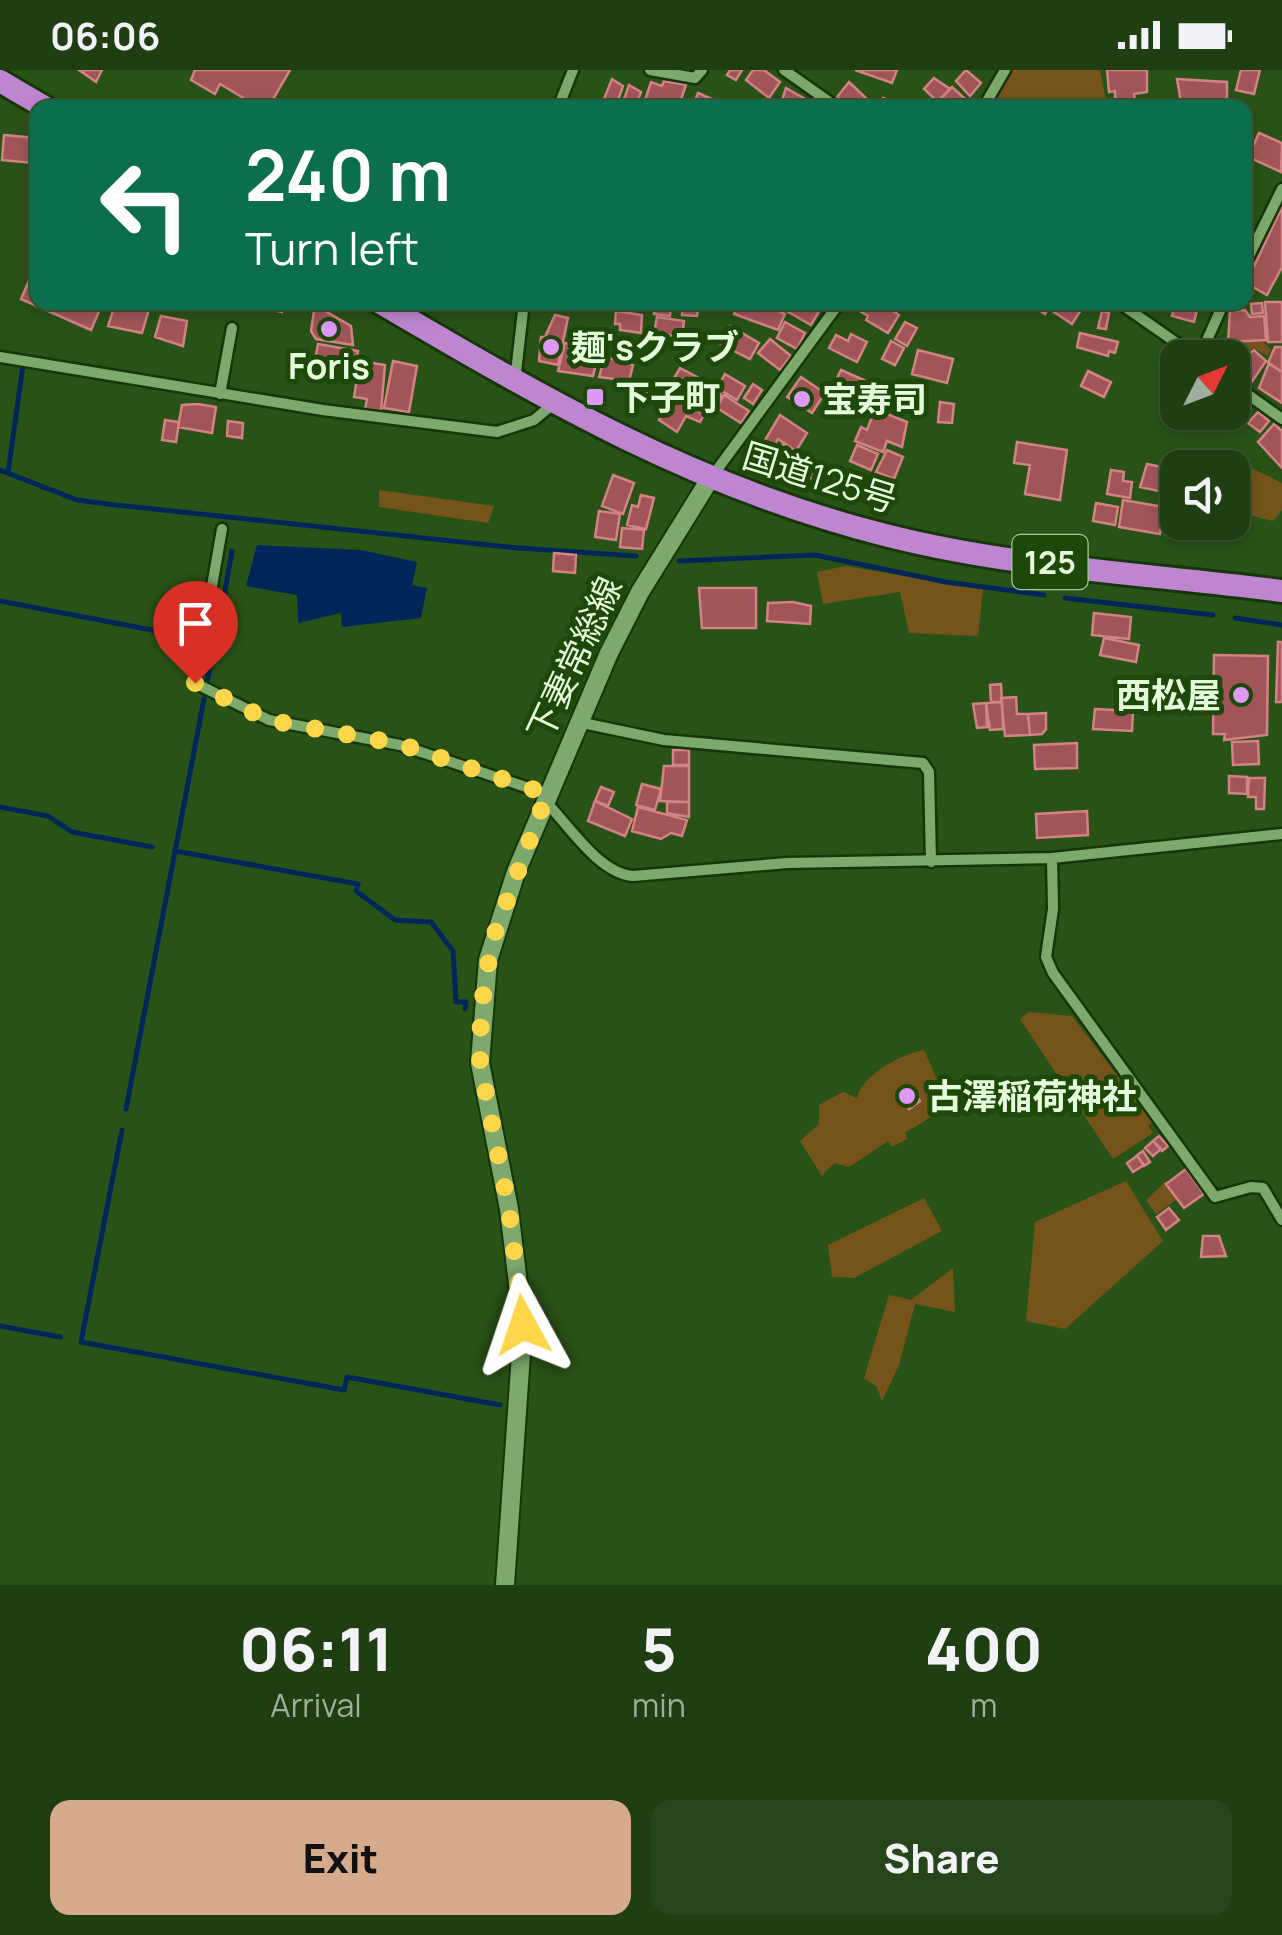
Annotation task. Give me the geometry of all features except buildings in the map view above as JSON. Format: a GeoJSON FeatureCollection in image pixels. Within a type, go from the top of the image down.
{"type":"FeatureCollection","features":[{"type":"Feature","properties":{"kind":"highway"},"geometry":{"type":"LineString","coordinates":[[0,81],[32,100]]}},
{"type":"Feature","properties":{"kind":"highway","name":"国道125号"},"geometry":{"type":"LineString","coordinates":[[393,310],[553,404],[710,479],[906,540],[1282,591]]}},
{"type":"Feature","properties":{"kind":"main road","name":"下妻常総線"},"geometry":{"type":"LineString","coordinates":[[505,1585],[523,1325],[509,1209],[480,1063],[481,1009],[492,941],[546,797],[628,613],[710,479]]}},
{"type":"Feature","properties":{"kind":"street"},"geometry":{"type":"LineString","coordinates":[[561,100],[573,70]]}},
{"type":"Feature","properties":{"kind":"street"},"geometry":{"type":"LineString","coordinates":[[650,70],[696,78],[702,70]]}},
{"type":"Feature","properties":{"kind":"street"},"geometry":{"type":"LineString","coordinates":[[784,70],[827,100]]}},
{"type":"Feature","properties":{"kind":"street"},"geometry":{"type":"LineString","coordinates":[[987,100],[1004,70]]}},
{"type":"Feature","properties":{"kind":"street"},"geometry":{"type":"LineString","coordinates":[[1252,250],[1282,189]]}},
{"type":"Feature","properties":{"kind":"street"},"geometry":{"type":"LineString","coordinates":[[515,382],[523,310]]}},
{"type":"Feature","properties":{"kind":"street"},"geometry":{"type":"LineString","coordinates":[[710,479],[834,310]]}},
{"type":"Feature","properties":{"kind":"street"},"geometry":{"type":"LineString","coordinates":[[1129,310],[1172,340]]}},
{"type":"Feature","properties":{"kind":"street"},"geometry":{"type":"LineString","coordinates":[[1206,340],[1220,310]]}},
{"type":"Feature","properties":{"kind":"street"},"geometry":{"type":"LineString","coordinates":[[220,394],[232,328]]}},
{"type":"Feature","properties":{"kind":"street"},"geometry":{"type":"LineString","coordinates":[[0,356],[220,394],[497,432],[534,420],[553,404]]}},
{"type":"Feature","properties":{"kind":"street"},"geometry":{"type":"LineString","coordinates":[[1250,395],[1282,419]]}},
{"type":"Feature","properties":{"kind":"street"},"geometry":{"type":"LineString","coordinates":[[222,529],[195,683],[268,720],[400,744],[546,797],[593,852],[624,876],[787,864],[1052,858],[1282,834]]}},
{"type":"Feature","properties":{"kind":"street"},"geometry":{"type":"LineString","coordinates":[[578,722],[664,740],[923,763],[929,772],[930,862]]}},
{"type":"Feature","properties":{"kind":"street"},"geometry":{"type":"LineString","coordinates":[[1052,858],[1054,908],[1046,957],[1053,973],[1215,1197],[1250,1187],[1264,1188],[1282,1220]]}},
{"type":"Feature","properties":{"kind":"shaded area"},"geometry":{"type":"Polygon","coordinates":[[[1011,70],[1100,70],[1106,100],[995,100],[1011,70]]]}},
{"type":"Feature","properties":{"kind":"shaded area"},"geometry":{"type":"Polygon","coordinates":[[[1263,341],[1271,350],[1268,356],[1253,348],[1250,351],[1250,342],[1263,341]]]}},
{"type":"Feature","properties":{"kind":"shaded area"},"geometry":{"type":"Polygon","coordinates":[[[1250,467],[1282,483],[1282,510],[1273,521],[1250,515],[1250,467]]]}},
{"type":"Feature","properties":{"kind":"shaded area"},"geometry":{"type":"Polygon","coordinates":[[[379,490],[494,506],[488,523],[379,507],[379,490]]]}},
{"type":"Feature","properties":{"kind":"shaded area"},"geometry":{"type":"Polygon","coordinates":[[[845,566],[983,589],[978,636],[909,633],[900,592],[823,604],[817,572],[845,566]]]}},
{"type":"Feature","properties":{"kind":"shaded area"},"geometry":{"type":"Polygon","coordinates":[[[1029,1012],[1072,1016],[1153,1122],[1148,1126],[1153,1133],[1113,1159],[1020,1019],[1029,1012]]]}},
{"type":"Feature","properties":{"kind":"shaded area"},"geometry":{"type":"Polygon","coordinates":[[[924,1050],[939,1087],[938,1106],[932,1115],[905,1132],[907,1139],[892,1147],[888,1141],[849,1167],[834,1163],[822,1176],[800,1141],[819,1124],[819,1105],[843,1092],[857,1098],[866,1082],[884,1067],[924,1050]]]}},
{"type":"Feature","properties":{"kind":"shaded area"},"geometry":{"type":"Polygon","coordinates":[[[1126,1181],[1163,1241],[1065,1329],[1026,1321],[1035,1222],[1126,1181]]]}},
{"type":"Feature","properties":{"kind":"shaded area"},"geometry":{"type":"Polygon","coordinates":[[[1165,1182],[1177,1199],[1156,1214],[1146,1200],[1165,1182]]]}},
{"type":"Feature","properties":{"kind":"shaded area"},"geometry":{"type":"Polygon","coordinates":[[[924,1198],[942,1231],[854,1278],[832,1277],[828,1245],[924,1198]]]}},
{"type":"Feature","properties":{"kind":"shaded area"},"geometry":{"type":"Polygon","coordinates":[[[953,1268],[955,1312],[915,1304],[899,1365],[882,1401],[877,1387],[864,1378],[889,1295],[911,1300],[953,1268]]]}},
{"type":"Feature","properties":{"kind":"water"},"geometry":{"type":"Polygon","coordinates":[[[257,545],[361,550],[417,562],[412,585],[427,588],[421,618],[342,627],[341,613],[298,623],[297,595],[246,586],[257,545]]]}},
{"type":"Feature","properties":{"kind":"waterway"},"geometry":{"type":"LineString","coordinates":[[8,473],[23,365]]}},
{"type":"Feature","properties":{"kind":"waterway"},"geometry":{"type":"LineString","coordinates":[[0,470],[77,500],[518,548],[636,556]]}},
{"type":"Feature","properties":{"kind":"waterway"},"geometry":{"type":"LineString","coordinates":[[222,608],[232,551]]}},
{"type":"Feature","properties":{"kind":"waterway"},"geometry":{"type":"LineString","coordinates":[[679,561],[815,555],[946,582],[1044,595]]}},
{"type":"Feature","properties":{"kind":"waterway"},"geometry":{"type":"LineString","coordinates":[[1065,598],[1213,615]]}},
{"type":"Feature","properties":{"kind":"waterway"},"geometry":{"type":"LineString","coordinates":[[0,601],[178,635]]}},
{"type":"Feature","properties":{"kind":"waterway"},"geometry":{"type":"LineString","coordinates":[[1235,618],[1282,625]]}},
{"type":"Feature","properties":{"kind":"waterway"},"geometry":{"type":"LineString","coordinates":[[207,682],[217,631]]}},
{"type":"Feature","properties":{"kind":"waterway"},"geometry":{"type":"LineString","coordinates":[[126,1109],[204,699]]}},
{"type":"Feature","properties":{"kind":"waterway"},"geometry":{"type":"LineString","coordinates":[[0,807],[48,816],[72,832],[152,847]]}},
{"type":"Feature","properties":{"kind":"waterway"},"geometry":{"type":"LineString","coordinates":[[175,851],[358,884],[356,891],[395,920],[431,922],[453,951],[456,1002],[466,1002],[465,1009]]}},
{"type":"Feature","properties":{"kind":"waterway"},"geometry":{"type":"LineString","coordinates":[[122,1130],[81,1342],[344,1390],[347,1377],[500,1405]]}},
{"type":"Feature","properties":{"kind":"waterway"},"geometry":{"type":"LineString","coordinates":[[0,1326],[60,1337]]}},
{"type":"Feature","properties":{"kind":"place","name":"Foris"},"geometry":{"type":"Point","coordinates":[329,329]}},
{"type":"Feature","properties":{"kind":"place","name":"麺'sクラブ"},"geometry":{"type":"Point","coordinates":[551,347]}},
{"type":"Feature","properties":{"kind":"place","name":"下子町"},"geometry":{"type":"Point","coordinates":[595,397]}},
{"type":"Feature","properties":{"kind":"place","name":"宝寿司"},"geometry":{"type":"Point","coordinates":[802,399]}},
{"type":"Feature","properties":{"kind":"place","name":"西松屋"},"geometry":{"type":"Point","coordinates":[1241,695]}},
{"type":"Feature","properties":{"kind":"place","name":"古澤稲荷神社"},"geometry":{"type":"Point","coordinates":[907,1096]}},
{"type":"Feature","properties":{"kind":"route"},"geometry":{"type":"LineString","coordinates":[[195,683],[268,720],[306,730],[400,744],[547,794],[492,941],[481,1009],[480,1063],[509,1209],[523,1325]]}}]}
